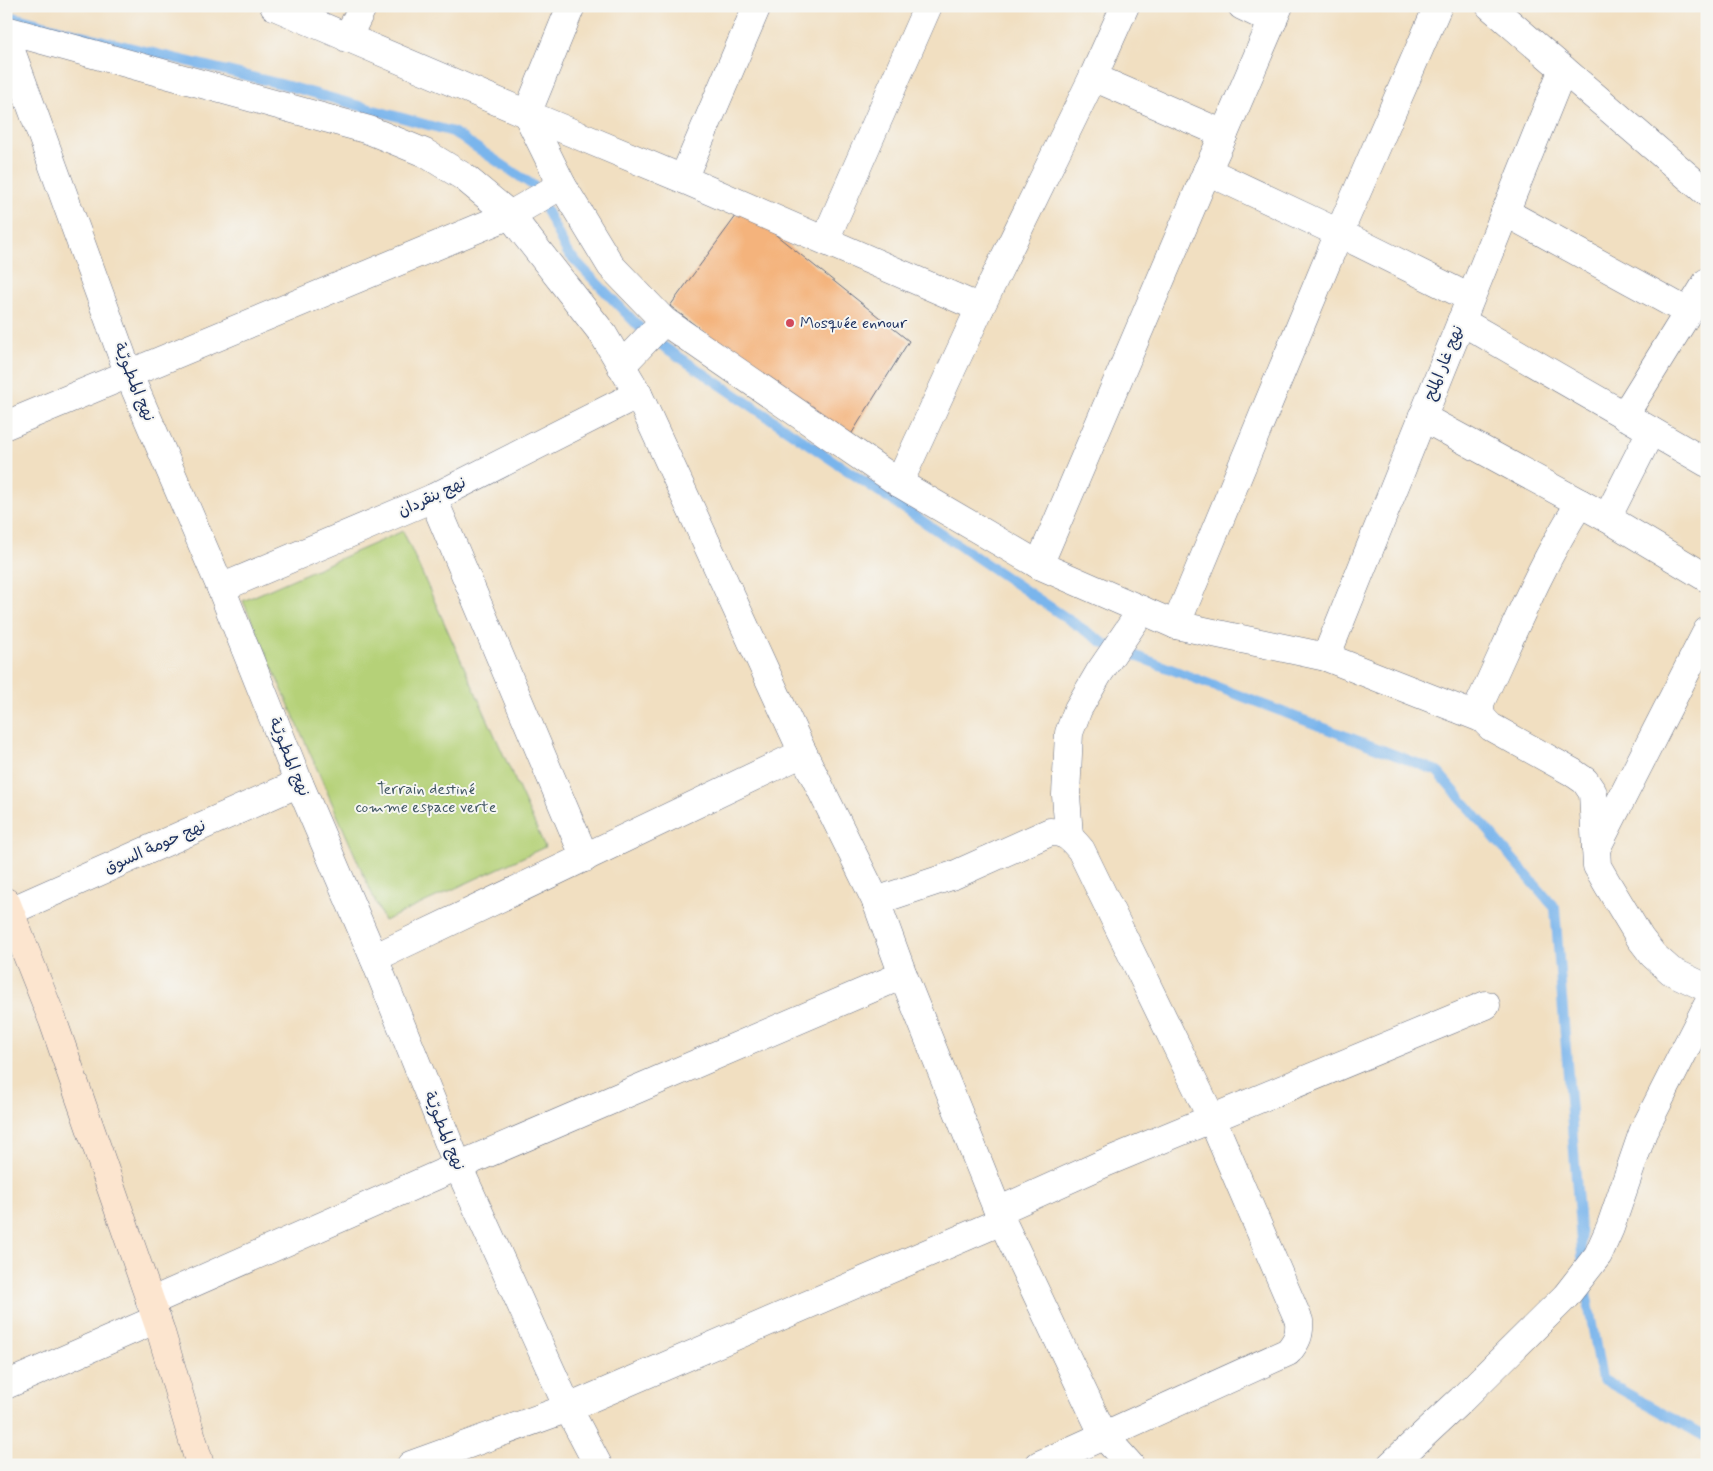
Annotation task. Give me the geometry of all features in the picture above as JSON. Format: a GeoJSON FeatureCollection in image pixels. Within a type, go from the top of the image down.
{"type":"FeatureCollection","features":[{"type":"Feature","properties":{"kind":"street"},"geometry":{"type":"LineString","coordinates":[[274,6],[683,179],[980,308]]}},
{"type":"Feature","properties":{"kind":"street"},"geometry":{"type":"LineString","coordinates":[[347,38],[363,6]]}},
{"type":"Feature","properties":{"kind":"street"},"geometry":{"type":"LineString","coordinates":[[571,6],[527,114],[562,185],[611,266],[664,321],[898,484],[1039,565],[1176,625],[1326,657],[1481,718],[1491,727],[1572,772],[1585,781],[1593,793],[1597,866],[1640,938],[1653,955],[1671,971],[1707,988]]}},
{"type":"Feature","properties":{"kind":"street"},"geometry":{"type":"LineString","coordinates":[[683,179],[757,6]]}},
{"type":"Feature","properties":{"kind":"street"},"geometry":{"type":"LineString","coordinates":[[825,240],[928,6]]}},
{"type":"Feature","properties":{"kind":"street"},"geometry":{"type":"LineString","coordinates":[[898,484],[980,308],[1093,77],[1125,6]]}},
{"type":"Feature","properties":{"kind":"street"},"geometry":{"type":"LineString","coordinates":[[1039,565],[1276,14],[1242,6]]}},
{"type":"Feature","properties":{"kind":"street"},"geometry":{"type":"LineString","coordinates":[[1176,625],[1339,233],[1438,6]]}},
{"type":"Feature","properties":{"kind":"street"},"geometry":{"type":"LineString","coordinates":[[1490,6],[1707,193]]}},
{"type":"Feature","properties":{"kind":"street"},"geometry":{"type":"LineString","coordinates":[[6,30],[369,130],[425,153],[464,177],[510,215],[603,334],[638,394],[803,754],[876,901],[903,975],[1000,1216],[1104,1436],[1130,1465]]}},
{"type":"Feature","properties":{"kind":"street","name":"نهج المـطـويّـة"},"geometry":{"type":"LineString","coordinates":[[6,37],[129,375],[221,588],[299,783],[374,958],[458,1166],[568,1408],[598,1465]]}},
{"type":"Feature","properties":{"kind":"street","name":"نهج غار الملح"},"geometry":{"type":"LineString","coordinates":[[1326,657],[1563,69]]}},
{"type":"Feature","properties":{"kind":"street"},"geometry":{"type":"LineString","coordinates":[[1093,77],[1224,134]]}},
{"type":"Feature","properties":{"kind":"street"},"geometry":{"type":"LineString","coordinates":[[1207,171],[1339,233],[1466,310],[1624,416],[1707,464]]}},
{"type":"Feature","properties":{"kind":"street"},"geometry":{"type":"LineString","coordinates":[[6,426],[510,215],[562,185]]}},
{"type":"Feature","properties":{"kind":"street"},"geometry":{"type":"LineString","coordinates":[[1505,212],[1688,312]]}},
{"type":"Feature","properties":{"kind":"street"},"geometry":{"type":"LineString","coordinates":[[1624,416],[1707,282]]}},
{"type":"Feature","properties":{"kind":"street"},"geometry":{"type":"LineString","coordinates":[[622,366],[664,321]]}},
{"type":"Feature","properties":{"kind":"street","name":"نهج بنقردان"},"geometry":{"type":"LineString","coordinates":[[221,588],[433,498],[638,394]]}},
{"type":"Feature","properties":{"kind":"street"},"geometry":{"type":"LineString","coordinates":[[1422,417],[1607,518],[1707,578]]}},
{"type":"Feature","properties":{"kind":"street"},"geometry":{"type":"LineString","coordinates":[[1607,518],[1651,431]]}},
{"type":"Feature","properties":{"kind":"street"},"geometry":{"type":"LineString","coordinates":[[433,498],[585,858]]}},
{"type":"Feature","properties":{"kind":"street"},"geometry":{"type":"LineString","coordinates":[[1481,718],[1479,709],[1489,684],[1530,596],[1567,523],[1580,503]]}},
{"type":"Feature","properties":{"kind":"street"},"geometry":{"type":"LineString","coordinates":[[1069,836],[1066,795],[1069,733],[1078,709],[1095,680],[1142,610]]}},
{"type":"Feature","properties":{"kind":"street"},"geometry":{"type":"LineString","coordinates":[[1596,850],[1707,631]]}},
{"type":"Feature","properties":{"kind":"street"},"geometry":{"type":"LineString","coordinates":[[374,958],[803,754]]}},
{"type":"Feature","properties":{"kind":"street","name":"نهج حومة السوق"},"geometry":{"type":"LineString","coordinates":[[8,909],[299,783]]}},
{"type":"Feature","properties":{"kind":"street"},"geometry":{"type":"LineString","coordinates":[[876,901],[954,875],[1050,832],[1060,832],[1069,836],[1081,850],[1212,1119],[1298,1321],[1300,1332],[1297,1341],[1288,1352],[1039,1465]]}},
{"type":"Feature","properties":{"kind":"street"},"geometry":{"type":"LineString","coordinates":[[8,909],[52,1020],[154,1310],[200,1465]]}},
{"type":"Feature","properties":{"kind":"street"},"geometry":{"type":"LineString","coordinates":[[6,1385],[154,1310],[458,1166],[903,975]]}},
{"type":"Feature","properties":{"kind":"street"},"geometry":{"type":"LineString","coordinates":[[411,1465],[568,1408],[1000,1216],[1107,1162],[1486,1005]]}},
{"type":"Feature","properties":{"kind":"street"},"geometry":{"type":"LineString","coordinates":[[1391,1465],[1462,1400],[1566,1296],[1598,1255],[1610,1228],[1643,1132],[1707,1006]]}},
{"type":"Feature","properties":{"kind":"green space","name":"Terrain destiné comme espace verte"},"geometry":{"type":"Polygon","coordinates":[[[403,531],[545,847],[384,921],[243,601],[403,531]]]}},
{"type":"Feature","properties":{"kind":"building","name":"Mosquée ennour"},"geometry":{"type":"Polygon","coordinates":[[[742,208],[909,341],[847,441],[670,306],[742,208]]]}},
{"type":"Feature","properties":{"kind":"waterway"},"geometry":{"type":"LineString","coordinates":[[6,15],[281,84],[453,132],[534,186],[567,252],[648,336],[1105,644],[1437,771],[1555,908],[1583,1267]]}},
{"type":"Feature","properties":{"kind":"waterway"},"geometry":{"type":"LineString","coordinates":[[1584,1281],[1602,1379],[1707,1438]]}},
{"type":"Feature","properties":{"kind":"place","name":"Mosquée ennour"},"geometry":{"type":"Point","coordinates":[790,323]}}]}
